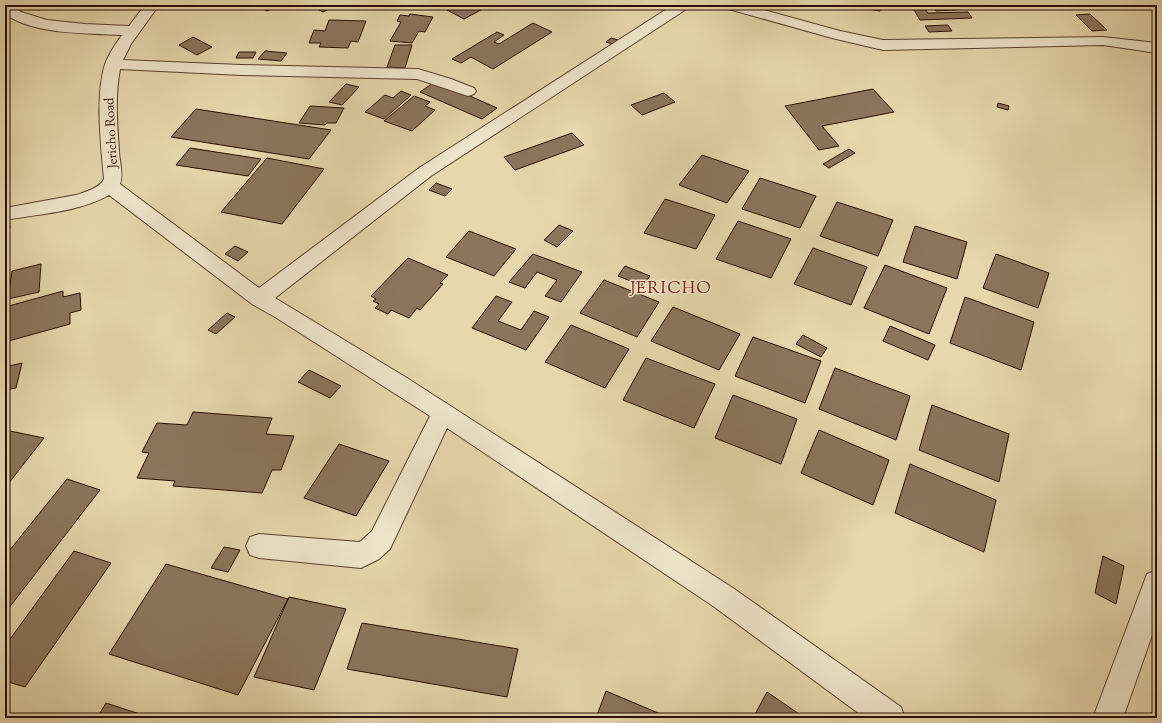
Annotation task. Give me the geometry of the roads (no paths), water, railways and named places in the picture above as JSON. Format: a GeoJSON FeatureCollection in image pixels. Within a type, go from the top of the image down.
{"type":"FeatureCollection","features":[{"type":"Feature","properties":{"kind":"street","name":"Jericho Road"},"geometry":{"type":"LineString","coordinates":[[5,214],[78,201],[93,196],[110,186],[113,179],[110,151],[108,91],[113,64],[124,43],[152,5]]}},
{"type":"Feature","properties":{"kind":"street"},"geometry":{"type":"LineString","coordinates":[[259,299],[425,172],[682,5]]}},
{"type":"Feature","properties":{"kind":"street"},"geometry":{"type":"LineString","coordinates":[[730,5],[837,35],[883,45],[1080,41],[1157,48]]}},
{"type":"Feature","properties":{"kind":"street"},"geometry":{"type":"LineString","coordinates":[[5,7],[22,17],[60,27],[133,31]]}},
{"type":"Feature","properties":{"kind":"street"},"geometry":{"type":"LineString","coordinates":[[113,64],[241,70],[418,74],[468,91]]}},
{"type":"Feature","properties":{"kind":"street"},"geometry":{"type":"LineString","coordinates":[[110,186],[259,299],[282,311],[443,413],[722,597],[890,718]]}},
{"type":"Feature","properties":{"kind":"street"},"geometry":{"type":"LineString","coordinates":[[259,546],[361,555],[370,550],[380,540],[443,413]]}},
{"type":"Feature","properties":{"kind":"street"},"geometry":{"type":"LineString","coordinates":[[1108,718],[1157,583]]}},
{"type":"Feature","properties":{"kind":"district","name":"JERICHO"},"geometry":{"type":"Point","coordinates":[671,287]}}]}
